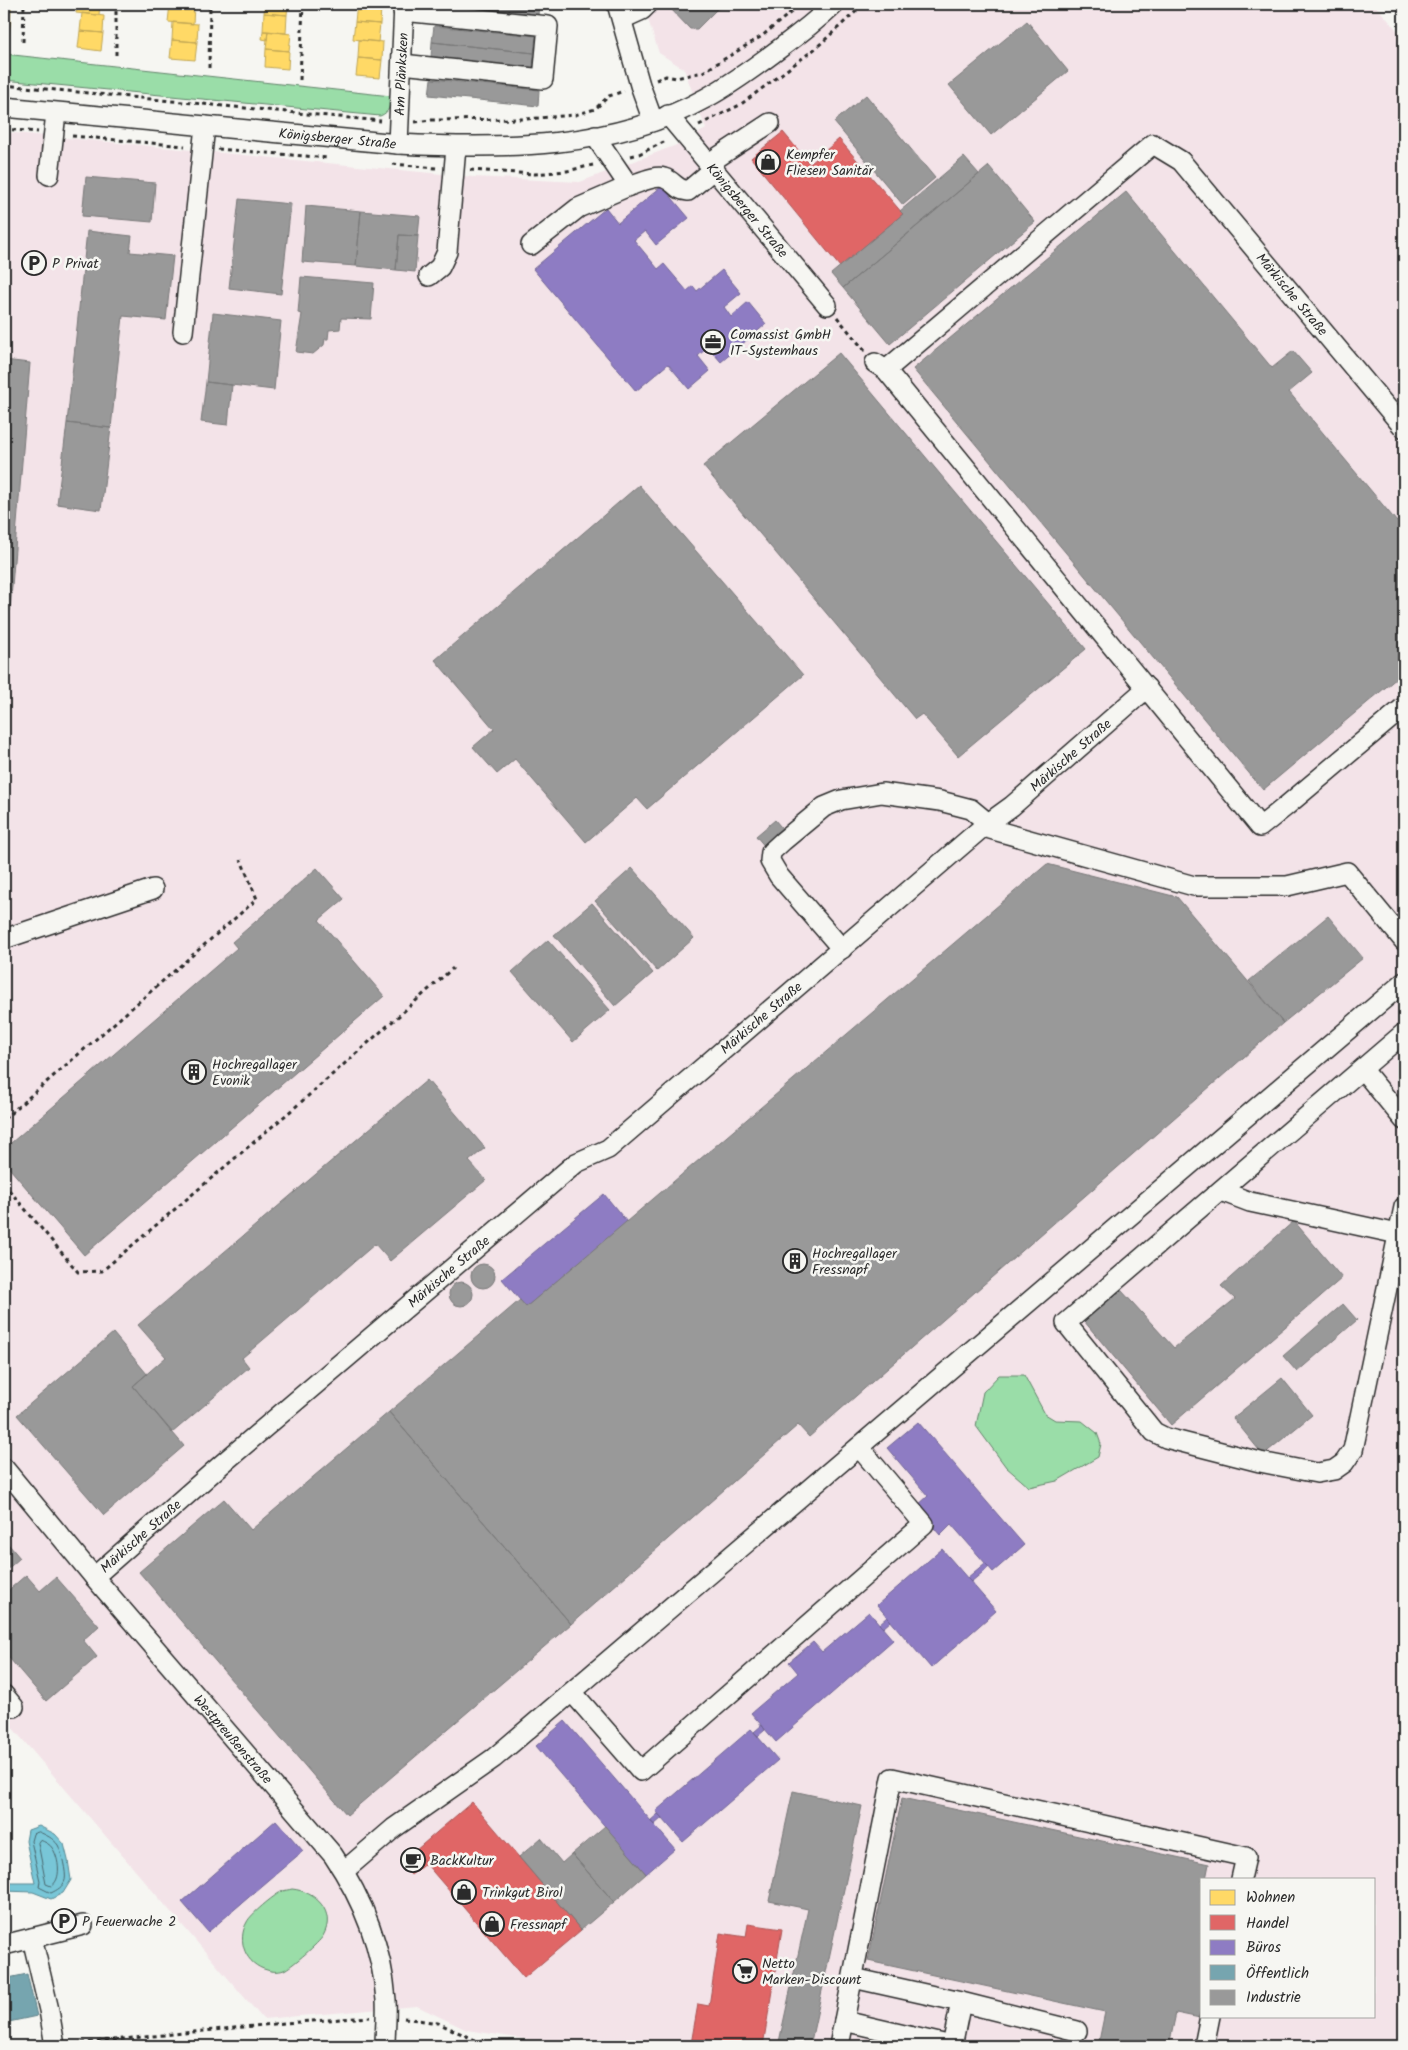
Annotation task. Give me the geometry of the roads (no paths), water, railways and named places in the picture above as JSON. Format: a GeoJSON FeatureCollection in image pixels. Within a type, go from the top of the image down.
{"type":"FeatureCollection","features":[{"type":"Feature","properties":{"kind":"street"},"geometry":{"type":"LineString","coordinates":[[648,4],[642,10],[619,12],[640,85],[660,118]]}},
{"type":"Feature","properties":{"kind":"street","name":"Königsberger Straße"},"geometry":{"type":"LineString","coordinates":[[4,107],[398,144],[456,147],[532,145],[623,130],[660,118],[705,98],[750,71],[819,18],[834,4]]}},
{"type":"Feature","properties":{"kind":"street"},"geometry":{"type":"LineString","coordinates":[[402,64],[543,80],[548,26],[403,7]]}},
{"type":"Feature","properties":{"kind":"street","name":"Am Plänksken"},"geometry":{"type":"LineString","coordinates":[[398,144],[403,7]]}},
{"type":"Feature","properties":{"kind":"street"},"geometry":{"type":"LineString","coordinates":[[49,175],[56,113]]}},
{"type":"Feature","properties":{"kind":"street","name":"Königsberger Straße"},"geometry":{"type":"LineString","coordinates":[[660,118],[711,166],[827,305]]}},
{"type":"Feature","properties":{"kind":"street"},"geometry":{"type":"LineString","coordinates":[[531,245],[578,208],[628,186],[658,177],[666,178],[680,190],[688,191],[711,166],[770,123]]}},
{"type":"Feature","properties":{"kind":"street"},"geometry":{"type":"LineString","coordinates":[[183,332],[205,126]]}},
{"type":"Feature","properties":{"kind":"street"},"geometry":{"type":"LineString","coordinates":[[595,136],[628,186]]}},
{"type":"Feature","properties":{"kind":"street","name":"Märkische Straße"},"geometry":{"type":"LineString","coordinates":[[94,1577],[222,1464],[576,1163],[608,1149],[986,825],[1012,806],[1147,688],[880,367],[1153,144],[1181,161],[1404,428]]}},
{"type":"Feature","properties":{"kind":"street"},"geometry":{"type":"LineString","coordinates":[[429,276],[440,267],[447,252],[456,147]]}},
{"type":"Feature","properties":{"kind":"street"},"geometry":{"type":"LineString","coordinates":[[1147,688],[1260,826],[1404,707]]}},
{"type":"Feature","properties":{"kind":"street"},"geometry":{"type":"LineString","coordinates":[[842,949],[779,876],[770,861],[771,852],[824,808],[841,800],[882,793],[940,801],[971,809],[986,825],[1194,886],[1287,886],[1348,872],[1404,941]]}},
{"type":"Feature","properties":{"kind":"street"},"geometry":{"type":"LineString","coordinates":[[4,939],[153,889]]}},
{"type":"Feature","properties":{"kind":"street"},"geometry":{"type":"LineString","coordinates":[[344,1871],[394,1828],[494,1758],[1404,982]]}},
{"type":"Feature","properties":{"kind":"street"},"geometry":{"type":"LineString","coordinates":[[1404,1033],[1066,1323],[1154,1432],[1166,1438],[1260,1462],[1318,1473],[1334,1470],[1344,1463],[1352,1450],[1404,1207]]}},
{"type":"Feature","properties":{"kind":"street"},"geometry":{"type":"LineString","coordinates":[[1363,1070],[1404,1120]]}},
{"type":"Feature","properties":{"kind":"street"},"geometry":{"type":"LineString","coordinates":[[1221,1191],[1250,1202],[1398,1234]]}},
{"type":"Feature","properties":{"kind":"street"},"geometry":{"type":"LineString","coordinates":[[572,1692],[641,1771],[924,1524],[859,1447]]}},
{"type":"Feature","properties":{"kind":"street","name":"Westpreußenstraße"},"geometry":{"type":"LineString","coordinates":[[5,1472],[333,1854],[368,1918],[380,1955],[386,2000],[385,2046]]}},
{"type":"Feature","properties":{"kind":"street"},"geometry":{"type":"LineString","coordinates":[[839,2046],[892,1778],[1246,1857],[1241,1878]]}},
{"type":"Feature","properties":{"kind":"street"},"geometry":{"type":"LineString","coordinates":[[4,1945],[83,1925]]}},
{"type":"Feature","properties":{"kind":"street"},"geometry":{"type":"LineString","coordinates":[[32,1938],[49,2010],[55,2046]]}},
{"type":"Feature","properties":{"kind":"street"},"geometry":{"type":"LineString","coordinates":[[852,1978],[961,2002],[1077,2031]]}},
{"type":"Feature","properties":{"kind":"street"},"geometry":{"type":"LineString","coordinates":[[844,2021],[952,2046],[961,2002]]}},
{"type":"Feature","properties":{"kind":"street"},"geometry":{"type":"LineString","coordinates":[[1204,2046],[1210,2018]]}},
{"type":"Feature","properties":{"kind":"water"},"geometry":{"type":"Polygon","coordinates":[[[39,1826],[55,1834],[64,1844],[68,1860],[71,1880],[63,1893],[51,1899],[33,1892],[4,1891],[4,1883],[35,1883],[26,1841],[28,1830],[39,1826]]]}},
{"type":"Feature","properties":{"kind":"place","name":"Kempfer Fliesen Sanitär"},"geometry":{"type":"Point","coordinates":[768,162]}},
{"type":"Feature","properties":{"kind":"place","name":"P Privat"},"geometry":{"type":"Point","coordinates":[34,263]}},
{"type":"Feature","properties":{"kind":"place","name":"Comassist GmbH IT-Systemhaus"},"geometry":{"type":"Point","coordinates":[713,342]}},
{"type":"Feature","properties":{"kind":"place","name":"Hochregallager Evonik"},"geometry":{"type":"Point","coordinates":[194,1072]}},
{"type":"Feature","properties":{"kind":"place","name":"Hochregallager Fressnapf"},"geometry":{"type":"Point","coordinates":[795,1261]}},
{"type":"Feature","properties":{"kind":"place","name":"BackKultur"},"geometry":{"type":"Point","coordinates":[413,1860]}},
{"type":"Feature","properties":{"kind":"place","name":"Trinkgut Birol"},"geometry":{"type":"Point","coordinates":[464,1892]}},
{"type":"Feature","properties":{"kind":"place","name":"P Feuerwache 2"},"geometry":{"type":"Point","coordinates":[64,1921]}},
{"type":"Feature","properties":{"kind":"place","name":"Fressnapf"},"geometry":{"type":"Point","coordinates":[492,1924]}},
{"type":"Feature","properties":{"kind":"place","name":"Netto Marken-Discount"},"geometry":{"type":"Point","coordinates":[745,1971]}}]}
